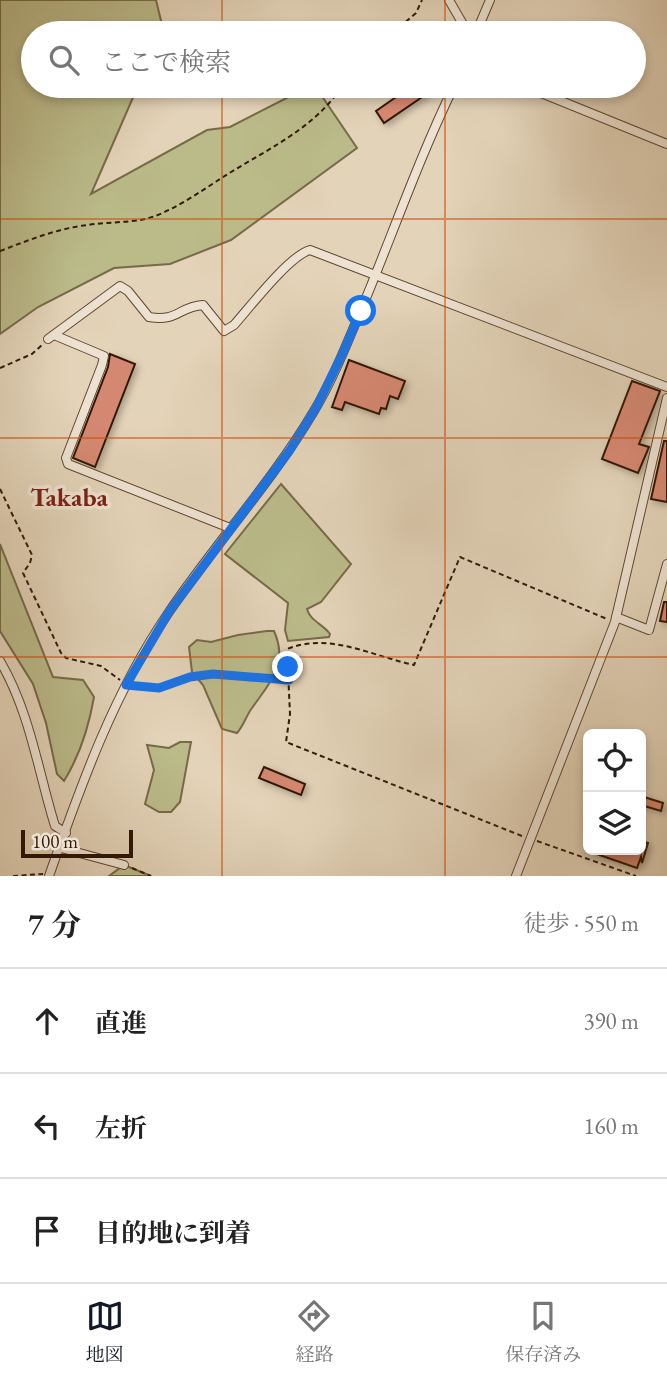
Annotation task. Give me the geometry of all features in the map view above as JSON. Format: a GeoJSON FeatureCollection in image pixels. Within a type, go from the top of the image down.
{"type":"FeatureCollection","features":[{"type":"Feature","properties":{"kind":"street"},"geometry":{"type":"LineString","coordinates":[[449,0],[461,21]]}},
{"type":"Feature","properties":{"kind":"street"},"geometry":{"type":"LineString","coordinates":[[481,21],[490,0]]}},
{"type":"Feature","properties":{"kind":"street"},"geometry":{"type":"LineString","coordinates":[[49,875],[61,848],[87,769],[126,685],[169,612],[290,450],[316,408],[377,275],[449,98]]}},
{"type":"Feature","properties":{"kind":"street"},"geometry":{"type":"LineString","coordinates":[[554,98],[667,144]]}},
{"type":"Feature","properties":{"kind":"street"},"geometry":{"type":"LineString","coordinates":[[51,337],[120,286],[128,291],[149,317],[165,320],[190,306],[203,305],[224,331],[234,325],[292,262],[303,252],[310,250],[667,387]]}},
{"type":"Feature","properties":{"kind":"street"},"geometry":{"type":"LineString","coordinates":[[51,337],[104,356],[66,458],[68,464],[230,528]]}},
{"type":"Feature","properties":{"kind":"street"},"geometry":{"type":"LineString","coordinates":[[516,876],[615,620],[667,398]]}},
{"type":"Feature","properties":{"kind":"street"},"geometry":{"type":"LineString","coordinates":[[615,620],[649,630],[667,564]]}},
{"type":"Feature","properties":{"kind":"street"},"geometry":{"type":"LineString","coordinates":[[0,662],[22,705],[55,826],[66,833]]}},
{"type":"Feature","properties":{"kind":"street"},"geometry":{"type":"LineString","coordinates":[[61,848],[124,865]]}},
{"type":"Feature","properties":{"kind":"path"},"geometry":{"type":"LineString","coordinates":[[407,21],[416,13],[422,0]]}},
{"type":"Feature","properties":{"kind":"path"},"geometry":{"type":"LineString","coordinates":[[0,251],[60,230],[90,224],[120,224],[144,220],[188,200],[298,131],[334,98]]}},
{"type":"Feature","properties":{"kind":"path"},"geometry":{"type":"LineString","coordinates":[[0,368],[32,354],[51,337]]}},
{"type":"Feature","properties":{"kind":"path"},"geometry":{"type":"LineString","coordinates":[[0,489],[32,555],[23,573],[61,653],[66,658],[101,666],[126,685],[159,688],[190,677],[213,674],[289,680]]}},
{"type":"Feature","properties":{"kind":"path"},"geometry":{"type":"LineString","coordinates":[[615,620],[460,556],[414,665],[344,644],[298,645],[287,649],[285,657],[290,714],[286,743],[530,839],[636,876]]}},
{"type":"Feature","properties":{"kind":"path"},"geometry":{"type":"LineString","coordinates":[[124,865],[151,876]]}},
{"type":"Feature","properties":{"kind":"path"},"geometry":{"type":"LineString","coordinates":[[12,876],[49,875]]}},
{"type":"Feature","properties":{"kind":"shaded area"},"geometry":{"type":"Polygon","coordinates":[[[0,0],[156,0],[161,21],[21,21],[21,98],[133,98],[91,194],[207,130],[230,127],[287,98],[323,98],[357,148],[231,240],[170,264],[114,268],[38,307],[0,334],[0,0]]]}},
{"type":"Feature","properties":{"kind":"shaded area"},"geometry":{"type":"Polygon","coordinates":[[[281,484],[351,564],[321,602],[307,609],[311,617],[330,634],[329,637],[288,641],[285,630],[288,603],[225,554],[281,484]]]}},
{"type":"Feature","properties":{"kind":"shaded area"},"geometry":{"type":"Polygon","coordinates":[[[0,544],[53,677],[83,680],[94,697],[83,740],[64,781],[57,774],[46,723],[33,684],[0,631],[0,544]]]}},
{"type":"Feature","properties":{"kind":"shaded area"},"geometry":{"type":"Polygon","coordinates":[[[274,631],[279,654],[271,681],[237,733],[222,729],[203,685],[192,672],[189,647],[197,640],[211,642],[274,631]]]}},
{"type":"Feature","properties":{"kind":"shaded area"},"geometry":{"type":"Polygon","coordinates":[[[180,742],[191,742],[180,802],[171,812],[159,812],[145,804],[154,770],[147,745],[169,748],[180,742]]]}},
{"type":"Feature","properties":{"kind":"shaded area"},"geometry":{"type":"Polygon","coordinates":[[[124,865],[151,876],[109,876],[124,865]]]}},
{"type":"Feature","properties":{"kind":"building"},"geometry":{"type":"Polygon","coordinates":[[[395,98],[421,98],[384,123],[376,111],[395,98]]]}},
{"type":"Feature","properties":{"kind":"building"},"geometry":{"type":"Polygon","coordinates":[[[110,354],[135,364],[95,467],[73,458],[108,367],[110,354]]]}},
{"type":"Feature","properties":{"kind":"building"},"geometry":{"type":"Polygon","coordinates":[[[349,360],[405,381],[398,399],[390,396],[386,409],[381,408],[379,414],[345,402],[342,410],[332,407],[349,360]]]}},
{"type":"Feature","properties":{"kind":"building"},"geometry":{"type":"Polygon","coordinates":[[[632,381],[660,391],[639,444],[649,447],[638,473],[602,459],[632,381]]]}},
{"type":"Feature","properties":{"kind":"building"},"geometry":{"type":"Polygon","coordinates":[[[664,441],[667,441],[667,502],[651,499],[664,441]]]}},
{"type":"Feature","properties":{"kind":"building"},"geometry":{"type":"Polygon","coordinates":[[[664,602],[667,602],[667,622],[660,621],[664,602]]]}},
{"type":"Feature","properties":{"kind":"building"},"geometry":{"type":"Polygon","coordinates":[[[264,767],[305,784],[301,795],[259,778],[264,767]]]}},
{"type":"Feature","properties":{"kind":"building"},"geometry":{"type":"Polygon","coordinates":[[[646,798],[663,803],[661,811],[646,806],[646,798]]]}},
{"type":"Feature","properties":{"kind":"building"},"geometry":{"type":"Polygon","coordinates":[[[600,855],[644,855],[637,868],[600,855]]]}},
{"type":"Feature","properties":{"kind":"district","name":"Takaba"},"geometry":{"type":"Point","coordinates":[69,497]}},
{"type":"Feature","properties":{"kind":"route"},"geometry":{"type":"LineString","coordinates":[[288,667],[289,680],[213,674],[190,677],[159,688],[126,685],[169,612],[290,450],[316,408],[361,311]]}}]}
